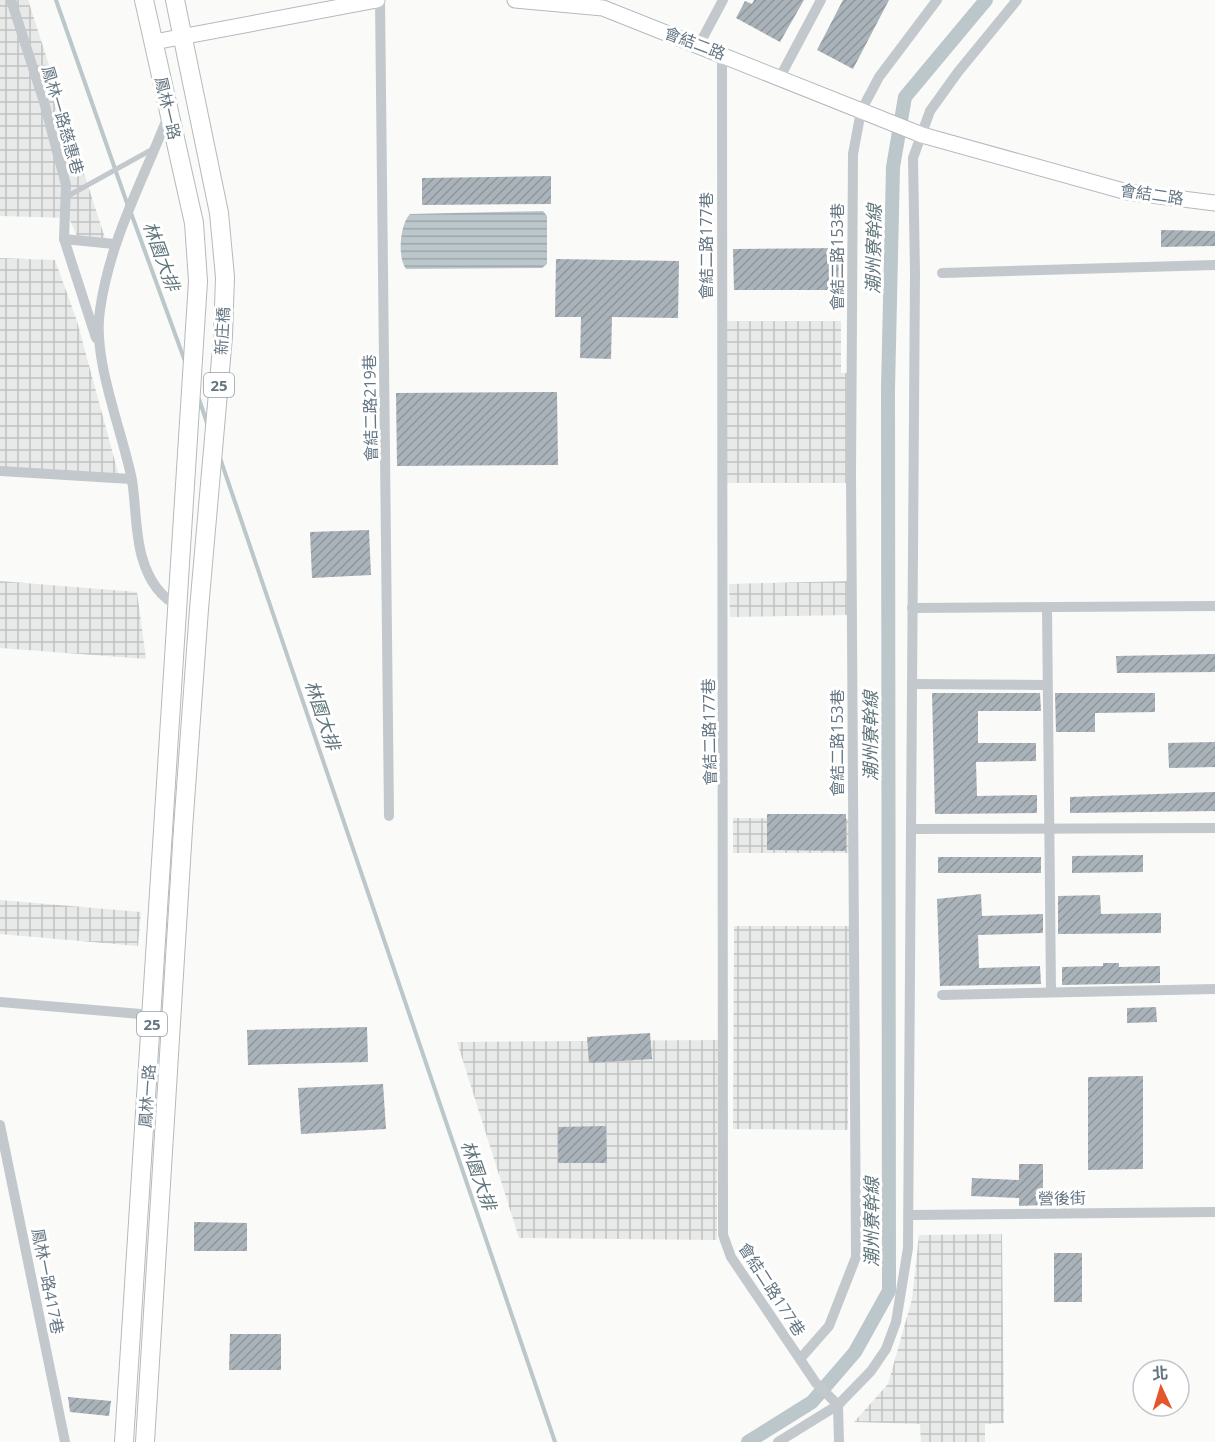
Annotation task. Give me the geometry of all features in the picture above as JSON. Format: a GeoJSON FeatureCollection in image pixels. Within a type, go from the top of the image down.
{"type":"FeatureCollection","features":[{"type":"Feature","properties":{"kind":"main road","name":"25"},"geometry":{"type":"LineString","coordinates":[[144,0],[153,42]]}},
{"type":"Feature","properties":{"kind":"main road","name":"25"},"geometry":{"type":"LineString","coordinates":[[175,0],[183,37]]}},
{"type":"Feature","properties":{"kind":"main road","name":"鳳林一路"},"geometry":{"type":"LineString","coordinates":[[183,37],[208,162]]}},
{"type":"Feature","properties":{"kind":"main road","name":"鳳林一路"},"geometry":{"type":"LineString","coordinates":[[153,42],[183,174]]}},
{"type":"Feature","properties":{"kind":"main road","name":"新庄橋"},"geometry":{"type":"LineString","coordinates":[[199,609],[223,336],[225,277],[219,213],[208,162]]}},
{"type":"Feature","properties":{"kind":"main road","name":"新庄橋"},"geometry":{"type":"LineString","coordinates":[[179,606],[198,281],[194,223],[183,174]]}},
{"type":"Feature","properties":{"kind":"main road","name":"鳳林一路"},"geometry":{"type":"LineString","coordinates":[[124,1442],[179,606]]}},
{"type":"Feature","properties":{"kind":"main road","name":"鳳林一路"},"geometry":{"type":"LineString","coordinates":[[145,1442],[199,609]]}},
{"type":"Feature","properties":{"kind":"street","name":"鳳林一路慈惠巷"},"geometry":{"type":"LineString","coordinates":[[11,0],[44,102],[66,185],[64,239],[101,353]]}},
{"type":"Feature","properties":{"kind":"street"},"geometry":{"type":"LineString","coordinates":[[153,42],[379,0]]}},
{"type":"Feature","properties":{"kind":"street","name":"會結二路219巷"},"geometry":{"type":"LineString","coordinates":[[379,0],[389,816]]}},
{"type":"Feature","properties":{"kind":"street","name":"會結二路"},"geometry":{"type":"LineString","coordinates":[[515,0],[603,8],[722,53],[919,134],[1127,192],[1215,202]]}},
{"type":"Feature","properties":{"kind":"street"},"geometry":{"type":"LineString","coordinates":[[699,45],[723,0]]}},
{"type":"Feature","properties":{"kind":"street"},"geometry":{"type":"LineString","coordinates":[[780,77],[821,0]]}},
{"type":"Feature","properties":{"kind":"street","name":"會結二路153巷"},"geometry":{"type":"LineString","coordinates":[[800,1359],[829,1326],[856,1257],[850,477],[853,154],[865,113],[891,59],[936,0]]}},
{"type":"Feature","properties":{"kind":"street"},"geometry":{"type":"LineString","coordinates":[[778,1442],[838,1405],[871,1371],[886,1349],[903,1290],[909,1215],[915,273],[913,158],[919,134],[930,111],[1017,0]]}},
{"type":"Feature","properties":{"kind":"street","name":"會結二路177巷"},"geometry":{"type":"LineString","coordinates":[[722,53],[723,1235],[731,1257],[816,1383],[838,1405]]}},
{"type":"Feature","properties":{"kind":"street"},"geometry":{"type":"LineString","coordinates":[[169,114],[114,244],[99,312],[101,353],[131,479],[142,556],[154,585],[168,601],[179,606]]}},
{"type":"Feature","properties":{"kind":"street"},"geometry":{"type":"LineString","coordinates":[[64,239],[114,244]]}},
{"type":"Feature","properties":{"kind":"street"},"geometry":{"type":"LineString","coordinates":[[942,273],[1214,266]]}},
{"type":"Feature","properties":{"kind":"street"},"geometry":{"type":"LineString","coordinates":[[0,471],[131,479]]}},
{"type":"Feature","properties":{"kind":"street"},"geometry":{"type":"LineString","coordinates":[[912,608],[1215,606]]}},
{"type":"Feature","properties":{"kind":"street"},"geometry":{"type":"LineString","coordinates":[[1047,608],[1046,685],[1051,991]]}},
{"type":"Feature","properties":{"kind":"street"},"geometry":{"type":"LineString","coordinates":[[912,684],[1046,685]]}},
{"type":"Feature","properties":{"kind":"street"},"geometry":{"type":"LineString","coordinates":[[912,829],[1048,831],[1215,828]]}},
{"type":"Feature","properties":{"kind":"street"},"geometry":{"type":"LineString","coordinates":[[942,995],[1215,989]]}},
{"type":"Feature","properties":{"kind":"street"},"geometry":{"type":"LineString","coordinates":[[0,1002],[152,1015]]}},
{"type":"Feature","properties":{"kind":"street","name":"鳳林一路417巷"},"geometry":{"type":"LineString","coordinates":[[0,1125],[65,1442]]}},
{"type":"Feature","properties":{"kind":"street","name":"營後街"},"geometry":{"type":"LineString","coordinates":[[909,1215],[1215,1212]]}},
{"type":"Feature","properties":{"kind":"street"},"geometry":{"type":"LineString","coordinates":[[838,1405],[839,1442]]}},
{"type":"Feature","properties":{"kind":"lane"},"geometry":{"type":"LineString","coordinates":[[66,197],[156,147]]}},
{"type":"Feature","properties":{"kind":"shaded area"},"geometry":{"type":"Polygon","coordinates":[[[0,0],[28,0],[105,238],[79,241],[69,218],[0,216],[0,0]]]}},
{"type":"Feature","properties":{"kind":"shaded area"},"geometry":{"type":"Polygon","coordinates":[[[543,211],[547,216],[547,264],[542,268],[406,269],[403,264],[402,233],[410,214],[543,211]]]}},
{"type":"Feature","properties":{"kind":"shaded area"},"geometry":{"type":"Polygon","coordinates":[[[0,258],[55,260],[77,321],[120,480],[0,472],[0,258]]]}},
{"type":"Feature","properties":{"kind":"shaded area"},"geometry":{"type":"Polygon","coordinates":[[[727,321],[841,321],[841,373],[849,373],[850,483],[727,483],[727,321]]]}},
{"type":"Feature","properties":{"kind":"shaded area"},"geometry":{"type":"Polygon","coordinates":[[[0,581],[137,592],[146,659],[0,648],[0,581]]]}},
{"type":"Feature","properties":{"kind":"shaded area"},"geometry":{"type":"Polygon","coordinates":[[[848,581],[848,615],[730,617],[729,584],[848,581]]]}},
{"type":"Feature","properties":{"kind":"shaded area"},"geometry":{"type":"Polygon","coordinates":[[[733,818],[850,819],[850,853],[733,853],[733,818]]]}},
{"type":"Feature","properties":{"kind":"shaded area"},"geometry":{"type":"Polygon","coordinates":[[[0,900],[141,912],[138,946],[0,934],[0,900]]]}},
{"type":"Feature","properties":{"kind":"shaded area"},"geometry":{"type":"Polygon","coordinates":[[[734,926],[849,926],[848,1130],[733,1129],[734,926]]]}},
{"type":"Feature","properties":{"kind":"shaded area"},"geometry":{"type":"Polygon","coordinates":[[[718,1040],[717,1240],[519,1238],[457,1042],[718,1040]]]}},
{"type":"Feature","properties":{"kind":"shaded area"},"geometry":{"type":"Polygon","coordinates":[[[1002,1234],[1004,1423],[985,1424],[985,1442],[921,1442],[920,1424],[854,1422],[888,1384],[912,1299],[919,1235],[1002,1234]]]}},
{"type":"Feature","properties":{"kind":"building"},"geometry":{"type":"Polygon","coordinates":[[[754,0],[804,0],[780,42],[736,18],[745,1],[752,4],[754,0]]]}},
{"type":"Feature","properties":{"kind":"building"},"geometry":{"type":"Polygon","coordinates":[[[843,0],[889,0],[853,69],[817,50],[843,0]]]}},
{"type":"Feature","properties":{"kind":"building"},"geometry":{"type":"Polygon","coordinates":[[[551,176],[551,204],[422,205],[422,178],[551,176]]]}},
{"type":"Feature","properties":{"kind":"building"},"geometry":{"type":"Polygon","coordinates":[[[1161,230],[1215,231],[1215,246],[1161,247],[1161,230]]]}},
{"type":"Feature","properties":{"kind":"building"},"geometry":{"type":"Polygon","coordinates":[[[845,248],[845,290],[734,290],[733,249],[845,248]]]}},
{"type":"Feature","properties":{"kind":"building"},"geometry":{"type":"Polygon","coordinates":[[[556,259],[679,261],[678,318],[612,317],[611,359],[580,358],[581,317],[555,317],[556,259]]]}},
{"type":"Feature","properties":{"kind":"building"},"geometry":{"type":"Polygon","coordinates":[[[557,392],[558,465],[397,466],[396,393],[557,392]]]}},
{"type":"Feature","properties":{"kind":"building"},"geometry":{"type":"Polygon","coordinates":[[[369,530],[371,575],[312,578],[310,532],[369,530]]]}},
{"type":"Feature","properties":{"kind":"building"},"geometry":{"type":"Polygon","coordinates":[[[1215,654],[1215,672],[1117,673],[1116,656],[1215,654]]]}},
{"type":"Feature","properties":{"kind":"building"},"geometry":{"type":"Polygon","coordinates":[[[932,693],[1040,693],[1041,711],[978,711],[978,743],[1036,743],[1036,761],[976,762],[977,796],[1037,795],[1037,813],[935,814],[932,693]]]}},
{"type":"Feature","properties":{"kind":"building"},"geometry":{"type":"Polygon","coordinates":[[[1055,693],[1155,693],[1155,712],[1095,713],[1095,732],[1056,732],[1055,693]]]}},
{"type":"Feature","properties":{"kind":"building"},"geometry":{"type":"Polygon","coordinates":[[[1215,742],[1215,767],[1169,768],[1168,743],[1215,742]]]}},
{"type":"Feature","properties":{"kind":"building"},"geometry":{"type":"Polygon","coordinates":[[[1215,792],[1215,811],[1070,813],[1070,797],[1215,792]]]}},
{"type":"Feature","properties":{"kind":"building"},"geometry":{"type":"Polygon","coordinates":[[[767,814],[846,814],[846,851],[767,850],[767,814]]]}},
{"type":"Feature","properties":{"kind":"building"},"geometry":{"type":"Polygon","coordinates":[[[1143,855],[1143,872],[1072,873],[1072,856],[1143,855]]]}},
{"type":"Feature","properties":{"kind":"building"},"geometry":{"type":"Polygon","coordinates":[[[938,857],[1041,857],[1041,873],[938,873],[938,857]]]}},
{"type":"Feature","properties":{"kind":"building"},"geometry":{"type":"Polygon","coordinates":[[[981,894],[982,916],[1043,914],[1043,933],[978,935],[979,968],[1040,966],[1041,984],[940,986],[937,899],[981,894]]]}},
{"type":"Feature","properties":{"kind":"building"},"geometry":{"type":"Polygon","coordinates":[[[1100,895],[1101,914],[1161,913],[1161,933],[1058,934],[1058,896],[1100,895]]]}},
{"type":"Feature","properties":{"kind":"building"},"geometry":{"type":"Polygon","coordinates":[[[1103,963],[1119,963],[1119,967],[1160,966],[1160,983],[1062,985],[1062,967],[1103,966],[1103,963]]]}},
{"type":"Feature","properties":{"kind":"building"},"geometry":{"type":"Polygon","coordinates":[[[1156,1007],[1157,1022],[1127,1023],[1127,1008],[1156,1007]]]}},
{"type":"Feature","properties":{"kind":"building"},"geometry":{"type":"Polygon","coordinates":[[[367,1027],[368,1062],[248,1065],[247,1030],[367,1027]]]}},
{"type":"Feature","properties":{"kind":"building"},"geometry":{"type":"Polygon","coordinates":[[[650,1033],[652,1059],[589,1063],[587,1037],[650,1033]]]}},
{"type":"Feature","properties":{"kind":"building"},"geometry":{"type":"Polygon","coordinates":[[[1143,1076],[1143,1169],[1088,1170],[1088,1077],[1143,1076]]]}},
{"type":"Feature","properties":{"kind":"building"},"geometry":{"type":"Polygon","coordinates":[[[383,1084],[386,1129],[301,1134],[298,1088],[383,1084]]]}},
{"type":"Feature","properties":{"kind":"building"},"geometry":{"type":"Polygon","coordinates":[[[606,1126],[607,1163],[558,1163],[558,1127],[606,1126]]]}},
{"type":"Feature","properties":{"kind":"building"},"geometry":{"type":"Polygon","coordinates":[[[1019,1164],[1043,1164],[1043,1205],[1019,1206],[1019,1198],[971,1196],[972,1178],[1019,1180],[1019,1164]]]}},
{"type":"Feature","properties":{"kind":"building"},"geometry":{"type":"Polygon","coordinates":[[[194,1222],[247,1223],[247,1251],[194,1251],[194,1222]]]}},
{"type":"Feature","properties":{"kind":"building"},"geometry":{"type":"Polygon","coordinates":[[[1054,1253],[1082,1253],[1082,1302],[1054,1302],[1054,1253]]]}},
{"type":"Feature","properties":{"kind":"building"},"geometry":{"type":"Polygon","coordinates":[[[230,1334],[281,1334],[281,1370],[229,1370],[230,1334]]]}},
{"type":"Feature","properties":{"kind":"building"},"geometry":{"type":"Polygon","coordinates":[[[68,1397],[111,1401],[109,1416],[70,1412],[68,1397]]]}},
{"type":"Feature","properties":{"kind":"waterway","name":"林園大排"},"geometry":{"type":"LineString","coordinates":[[56,0],[128,206]]}},
{"type":"Feature","properties":{"kind":"waterway","name":"潮州寮幹線"},"geometry":{"type":"LineString","coordinates":[[748,1442],[812,1402],[855,1352],[889,1291],[888,389],[893,167],[905,97],[986,0]]}},
{"type":"Feature","properties":{"kind":"waterway","name":"林園大排"},"geometry":{"type":"LineString","coordinates":[[131,213],[186,364]]}},
{"type":"Feature","properties":{"kind":"waterway","name":"林園大排"},"geometry":{"type":"LineString","coordinates":[[199,399],[208,426]]}},
{"type":"Feature","properties":{"kind":"waterway","name":"林園大排"},"geometry":{"type":"LineString","coordinates":[[220,458],[555,1442]]}}]}
